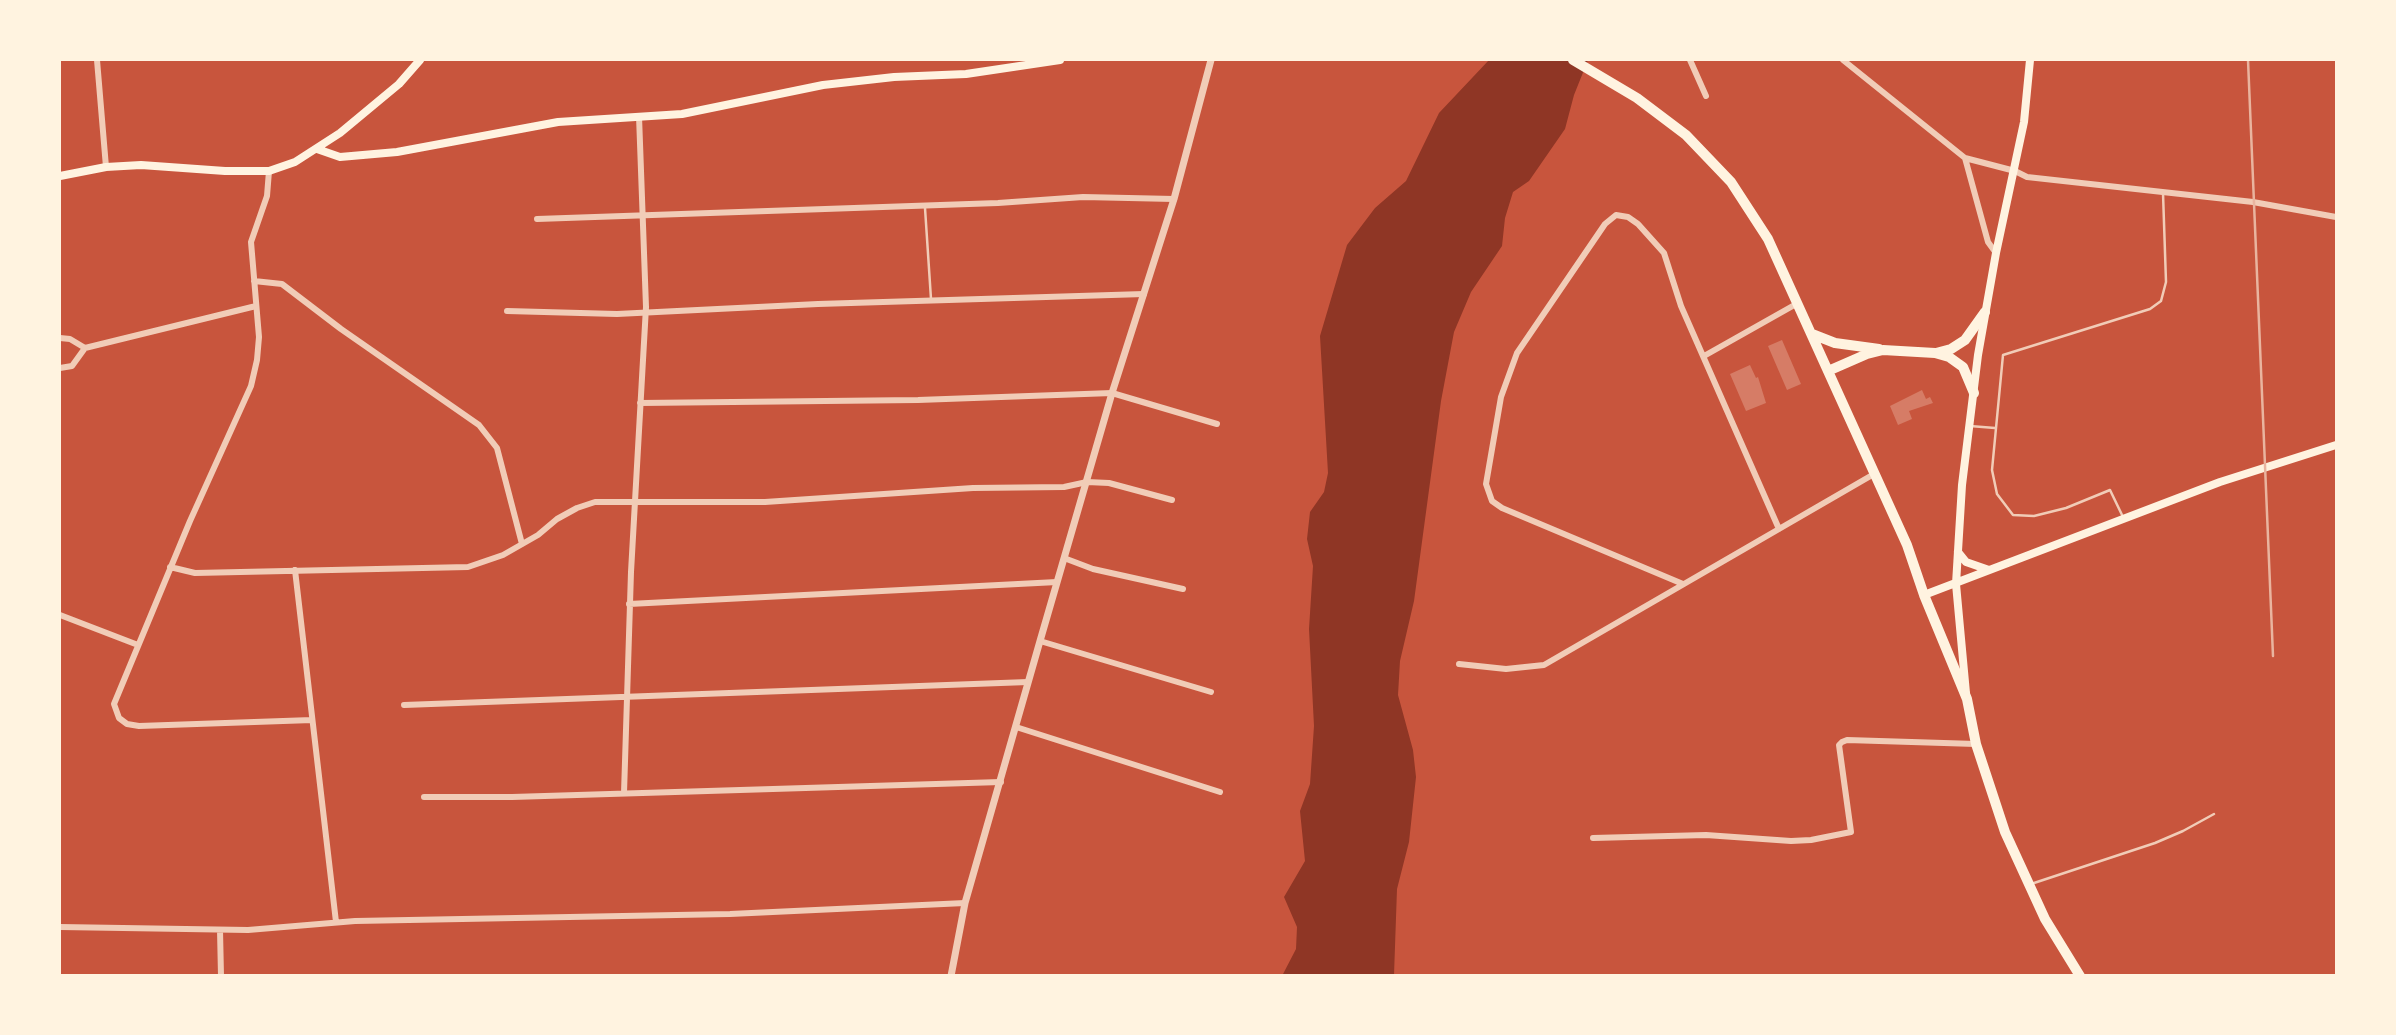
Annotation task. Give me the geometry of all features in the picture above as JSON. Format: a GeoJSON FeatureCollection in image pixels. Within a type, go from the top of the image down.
{"type":"FeatureCollection","features":[{"type":"Feature","properties":{"kind":"main road"},"geometry":{"type":"LineString","coordinates":[[60,176],[106,167],[153,165],[225,171],[270,171],[295,162],[340,133],[399,84],[420,60]]}},
{"type":"Feature","properties":{"kind":"main road"},"geometry":{"type":"LineString","coordinates":[[317,149],[340,157],[397,152],[558,122],[682,114],[823,85],[894,77],[966,74],[1060,60]]}},
{"type":"Feature","properties":{"kind":"main road"},"geometry":{"type":"LineString","coordinates":[[1573,60],[1655,110],[1686,135],[1714,162],[1751,210],[1798,303],[1907,545],[1924,595],[1967,699]]}},
{"type":"Feature","properties":{"kind":"main road"},"geometry":{"type":"LineString","coordinates":[[2030,60],[2029,91],[2015,171],[1984,312],[1962,485],[1956,584],[1967,699],[1976,744],[1993,799],[2028,885],[2050,928],[2080,975]]}},
{"type":"Feature","properties":{"kind":"main road"},"geometry":{"type":"LineString","coordinates":[[1935,353],[1951,349],[1965,340],[1984,312]]}},
{"type":"Feature","properties":{"kind":"main road"},"geometry":{"type":"LineString","coordinates":[[1812,334],[1835,343],[1883,350],[1935,353],[1949,357],[1963,367],[1974,393]]}},
{"type":"Feature","properties":{"kind":"main road"},"geometry":{"type":"LineString","coordinates":[[1828,371],[1883,350]]}},
{"type":"Feature","properties":{"kind":"main road"},"geometry":{"type":"LineString","coordinates":[[1924,595],[2233,478],[2336,444]]}},
{"type":"Feature","properties":{"kind":"main road"},"geometry":{"type":"LineString","coordinates":[[1958,552],[1966,562],[1989,570]]}},
{"type":"Feature","properties":{"kind":"street"},"geometry":{"type":"LineString","coordinates":[[97,60],[106,167]]}},
{"type":"Feature","properties":{"kind":"street"},"geometry":{"type":"LineString","coordinates":[[951,975],[965,903],[1112,393],[1174,199],[1211,60]]}},
{"type":"Feature","properties":{"kind":"street"},"geometry":{"type":"LineString","coordinates":[[1690,60],[1706,96]]}},
{"type":"Feature","properties":{"kind":"street"},"geometry":{"type":"LineString","coordinates":[[1843,60],[1965,158],[2015,171],[2027,177],[2281,206],[2336,217]]}},
{"type":"Feature","properties":{"kind":"street"},"geometry":{"type":"LineString","coordinates":[[624,793],[629,604],[646,311],[639,117]]}},
{"type":"Feature","properties":{"kind":"street"},"geometry":{"type":"LineString","coordinates":[[1965,158],[1988,242],[1996,253]]}},
{"type":"Feature","properties":{"kind":"street"},"geometry":{"type":"LineString","coordinates":[[270,171],[267,195],[251,242],[259,337],[251,386],[114,701],[117,716],[127,724],[139,726],[312,720]]}},
{"type":"Feature","properties":{"kind":"street"},"geometry":{"type":"LineString","coordinates":[[537,219],[998,203],[1083,197],[1174,199]]}},
{"type":"Feature","properties":{"kind":"street"},"geometry":{"type":"LineString","coordinates":[[1683,584],[1502,508],[1492,501],[1486,484],[1501,397],[1517,353],[1605,224],[1616,215],[1628,217],[1638,224],[1664,253],[1681,306],[1779,528]]}},
{"type":"Feature","properties":{"kind":"street"},"geometry":{"type":"LineString","coordinates":[[254,281],[282,284],[341,329],[480,425],[497,448],[522,544]]}},
{"type":"Feature","properties":{"kind":"street"},"geometry":{"type":"LineString","coordinates":[[507,311],[617,314],[1144,294]]}},
{"type":"Feature","properties":{"kind":"street"},"geometry":{"type":"LineString","coordinates":[[1704,356],[1798,303]]}},
{"type":"Feature","properties":{"kind":"street"},"geometry":{"type":"LineString","coordinates":[[60,368],[72,366],[85,348],[257,306]]}},
{"type":"Feature","properties":{"kind":"street"},"geometry":{"type":"LineString","coordinates":[[60,338],[69,339],[85,348]]}},
{"type":"Feature","properties":{"kind":"street"},"geometry":{"type":"LineString","coordinates":[[640,403],[904,401],[1112,393],[1217,424]]}},
{"type":"Feature","properties":{"kind":"street"},"geometry":{"type":"LineString","coordinates":[[1459,664],[1506,669],[1544,665],[1874,474]]}},
{"type":"Feature","properties":{"kind":"street"},"geometry":{"type":"LineString","coordinates":[[170,567],[193,573],[468,567],[503,555],[576,508],[595,502],[765,502],[973,488],[1064,486],[1087,481],[1109,483],[1172,500]]}},
{"type":"Feature","properties":{"kind":"street"},"geometry":{"type":"LineString","coordinates":[[1064,558],[1093,569],[1183,589]]}},
{"type":"Feature","properties":{"kind":"street"},"geometry":{"type":"LineString","coordinates":[[295,570],[336,922]]}},
{"type":"Feature","properties":{"kind":"street"},"geometry":{"type":"LineString","coordinates":[[629,604],[1057,582]]}},
{"type":"Feature","properties":{"kind":"street"},"geometry":{"type":"LineString","coordinates":[[60,615],[138,645]]}},
{"type":"Feature","properties":{"kind":"street"},"geometry":{"type":"LineString","coordinates":[[1040,641],[1211,692]]}},
{"type":"Feature","properties":{"kind":"street"},"geometry":{"type":"LineString","coordinates":[[404,705],[1028,682]]}},
{"type":"Feature","properties":{"kind":"street"},"geometry":{"type":"LineString","coordinates":[[1016,727],[1220,792]]}},
{"type":"Feature","properties":{"kind":"street"},"geometry":{"type":"LineString","coordinates":[[1593,838],[1706,835],[1791,841],[1852,832],[1839,746],[1842,742],[1976,744]]}},
{"type":"Feature","properties":{"kind":"street"},"geometry":{"type":"LineString","coordinates":[[424,797],[1001,782]]}},
{"type":"Feature","properties":{"kind":"street"},"geometry":{"type":"LineString","coordinates":[[60,927],[271,929],[336,922],[730,914],[965,903]]}},
{"type":"Feature","properties":{"kind":"street"},"geometry":{"type":"LineString","coordinates":[[220,930],[221,975]]}},
{"type":"Feature","properties":{"kind":"lane"},"geometry":{"type":"LineString","coordinates":[[2124,520],[2110,489],[2066,508],[2034,516],[2014,515],[1997,494],[1992,470],[2003,355],[2150,309],[2161,301],[2166,282],[2162,193]]}},
{"type":"Feature","properties":{"kind":"lane"},"geometry":{"type":"LineString","coordinates":[[925,205],[931,301]]}},
{"type":"Feature","properties":{"kind":"lane"},"geometry":{"type":"LineString","coordinates":[[1970,426],[1996,429]]}},
{"type":"Feature","properties":{"kind":"lane"},"geometry":{"type":"LineString","coordinates":[[2028,885],[2155,843],[2214,814]]}},
{"type":"Feature","properties":{"kind":"shaded area"},"geometry":{"type":"Polygon","coordinates":[[[1489,60],[1588,60],[1574,95],[1565,129],[1529,181],[1513,192],[1505,218],[1502,246],[1471,292],[1454,332],[1441,401],[1414,601],[1400,661],[1398,695],[1413,750],[1416,777],[1409,842],[1397,889],[1394,975],[1282,976],[1296,949],[1297,927],[1284,897],[1305,861],[1300,811],[1310,784],[1314,726],[1309,629],[1313,566],[1307,539],[1310,512],[1324,492],[1328,473],[1320,336],[1347,245],[1375,208],[1406,181],[1439,113],[1489,60]]]}},
{"type":"Feature","properties":{"kind":"building"},"geometry":{"type":"Polygon","coordinates":[[[1782,340],[1801,384],[1787,390],[1768,346],[1782,340]]]}},
{"type":"Feature","properties":{"kind":"building"},"geometry":{"type":"Polygon","coordinates":[[[1750,365],[1756,378],[1758,377],[1766,403],[1746,411],[1730,374],[1750,365]]]}},
{"type":"Feature","properties":{"kind":"building"},"geometry":{"type":"Polygon","coordinates":[[[1922,390],[1926,399],[1930,397],[1933,403],[1909,411],[1912,419],[1898,425],[1890,406],[1922,390]]]}},
{"type":"Feature","properties":{"kind":"railway"},"geometry":{"type":"LineString","coordinates":[[2248,60],[2273,656]]}}]}
